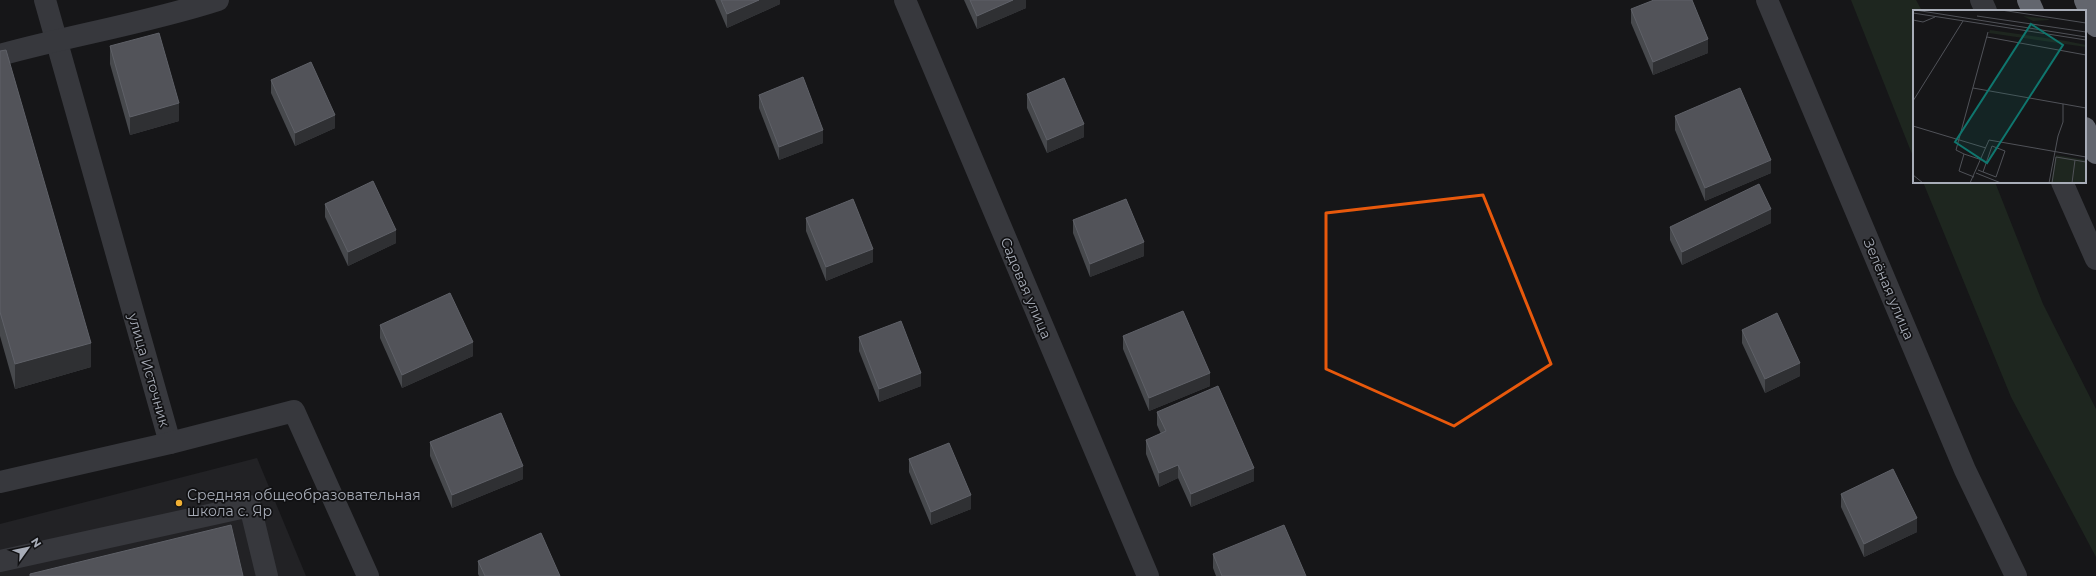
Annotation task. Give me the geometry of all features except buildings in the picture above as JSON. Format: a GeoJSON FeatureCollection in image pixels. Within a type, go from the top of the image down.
{"type":"FeatureCollection","features":[{"type":"Feature","properties":{"kind":"highway"},"geometry":{"type":"LineString","coordinates":[[2028,0],[2033,10]]}},
{"type":"Feature","properties":{"kind":"highway"},"geometry":{"type":"LineString","coordinates":[[2085,0],[2096,26]]}},
{"type":"Feature","properties":{"kind":"highway"},"geometry":{"type":"LineString","coordinates":[[2086,130],[2096,153]]}},
{"type":"Feature","properties":{"kind":"street","name":"улица Источник"},"geometry":{"type":"LineString","coordinates":[[45,0],[170,443],[294,411],[368,576]]}},
{"type":"Feature","properties":{"kind":"street"},"geometry":{"type":"LineString","coordinates":[[0,55],[56,40],[178,13],[218,0]]}},
{"type":"Feature","properties":{"kind":"street","name":"Садовая улица"},"geometry":{"type":"LineString","coordinates":[[905,0],[1148,576]]}},
{"type":"Feature","properties":{"kind":"street","name":"Зелёная улица"},"geometry":{"type":"LineString","coordinates":[[1767,0],[1965,470],[2016,576]]}},
{"type":"Feature","properties":{"kind":"street"},"geometry":{"type":"LineString","coordinates":[[1981,0],[1986,10]]}},
{"type":"Feature","properties":{"kind":"street"},"geometry":{"type":"LineString","coordinates":[[2062,183],[2096,259]]}},
{"type":"Feature","properties":{"kind":"street"},"geometry":{"type":"LineString","coordinates":[[0,482],[170,443]]}},
{"type":"Feature","properties":{"kind":"street"},"geometry":{"type":"LineString","coordinates":[[0,561],[250,506],[267,576]]}},
{"type":"Feature","properties":{"kind":"highlighted area"},"geometry":{"type":"Polygon","coordinates":[[[1483,195],[1551,364],[1454,426],[1326,369],[1326,213],[1483,195]]]}},
{"type":"Feature","properties":{"kind":"shaded area"},"geometry":{"type":"Polygon","coordinates":[[[1851,0],[1916,0],[1921,10],[1913,10],[1913,156],[1851,0]]]}},
{"type":"Feature","properties":{"kind":"shaded area"},"geometry":{"type":"Polygon","coordinates":[[[1923,183],[1995,183],[2043,304],[2096,409],[2096,557],[2011,397],[1923,183]]]}},
{"type":"Feature","properties":{"kind":"shaded area","name":"Средняя общеобразовательная школа с. Яр"},"geometry":{"type":"Polygon","coordinates":[[[257,458],[306,576],[0,576],[0,524],[257,458]]]}},
{"type":"Feature","properties":{"kind":"place","name":"Средняя общеобразовательная школа с. Яр"},"geometry":{"type":"Point","coordinates":[179,503]}}]}
